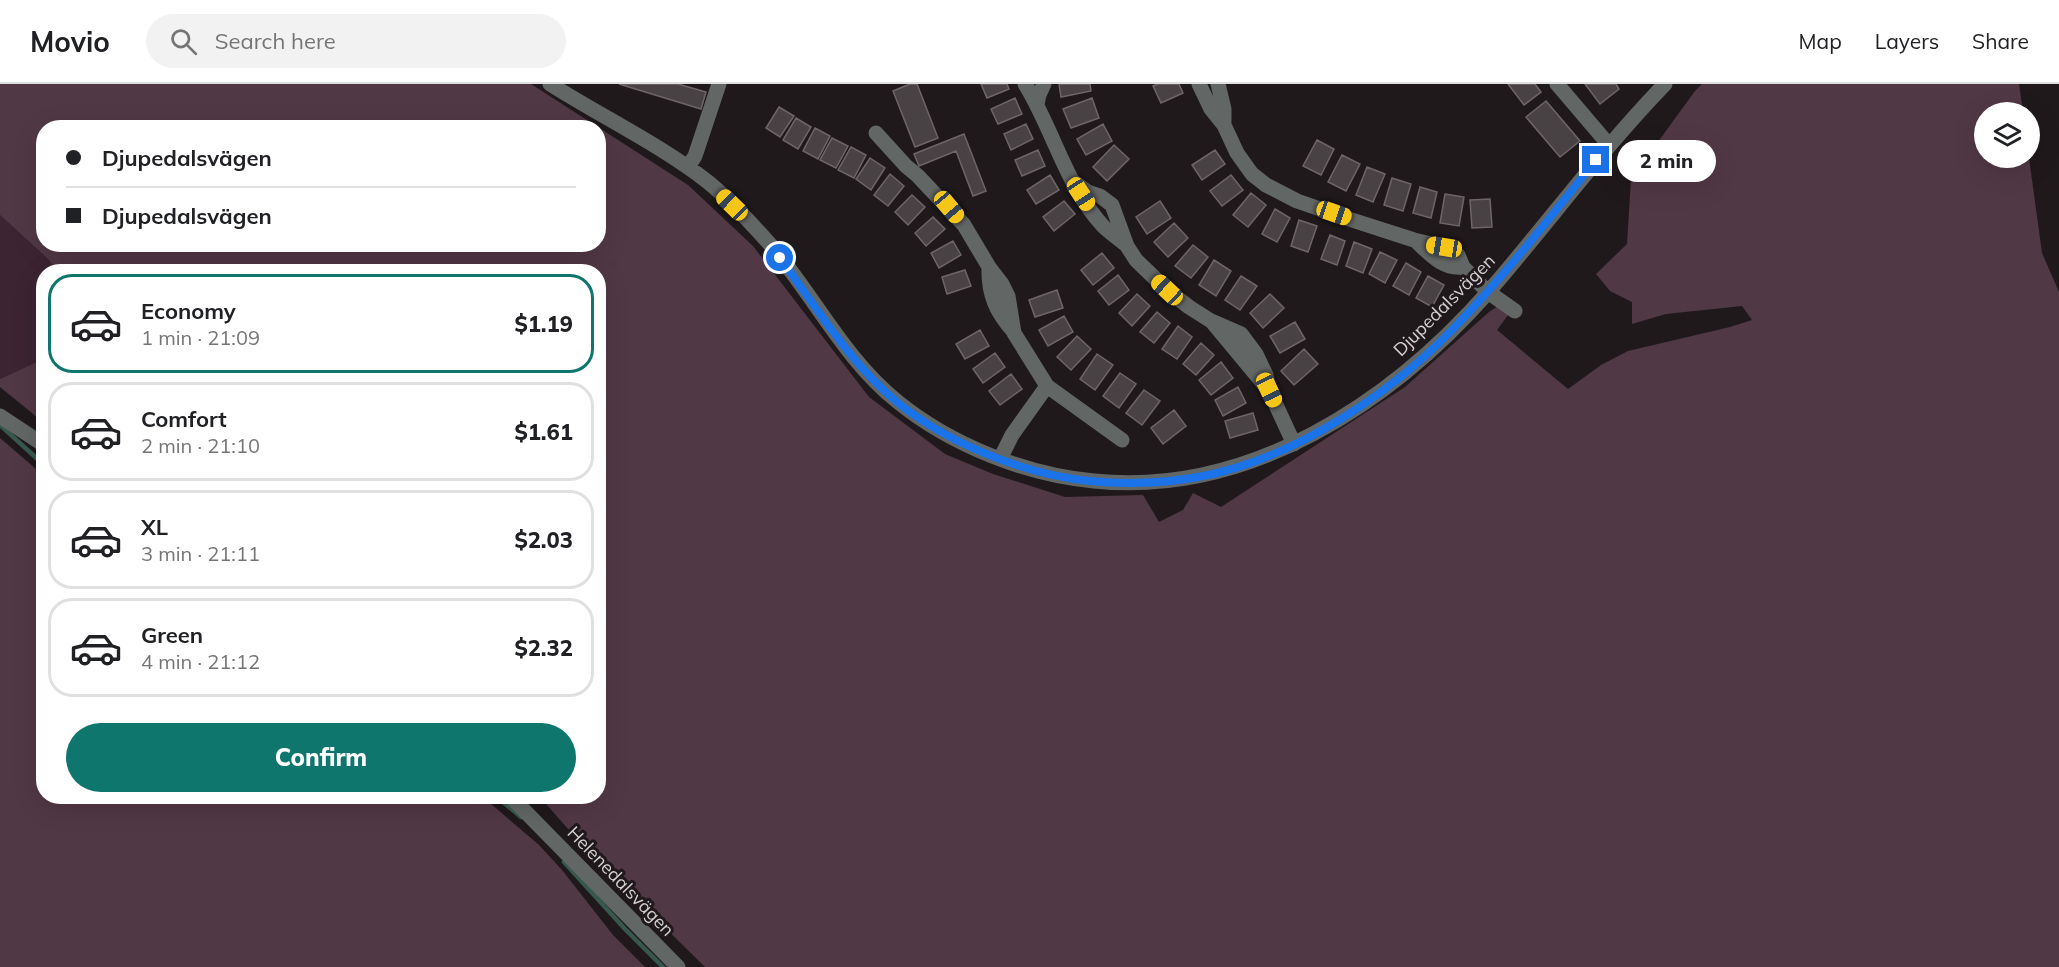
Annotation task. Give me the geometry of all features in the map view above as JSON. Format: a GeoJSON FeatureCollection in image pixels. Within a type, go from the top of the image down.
{"type":"FeatureCollection","features":[{"type":"Feature","properties":{"kind":"street","name":"Djupedalsvägen"},"geometry":{"type":"LineString","coordinates":[[550,84],[688,167],[711,184],[770,244],[846,351],[897,401],[926,422],[969,445],[1022,467],[1079,480],[1107,483],[1156,483],[1213,474],[1250,462],[1313,435],[1368,400],[1401,376],[1448,334],[1488,292],[1609,145],[1665,84]]}},
{"type":"Feature","properties":{"kind":"street"},"geometry":{"type":"LineString","coordinates":[[688,167],[695,156],[719,84]]}},
{"type":"Feature","properties":{"kind":"street"},"geometry":{"type":"LineString","coordinates":[[1025,84],[1074,182],[1103,226],[1127,246],[1136,260],[1167,290],[1211,321],[1269,390],[1294,444]]}},
{"type":"Feature","properties":{"kind":"street"},"geometry":{"type":"LineString","coordinates":[[1037,104],[1044,84]]}},
{"type":"Feature","properties":{"kind":"street"},"geometry":{"type":"LineString","coordinates":[[1198,84],[1211,109],[1224,125],[1237,153],[1252,174],[1266,185],[1297,201],[1414,240],[1435,260],[1451,268],[1463,267],[1488,292],[1515,311]]}},
{"type":"Feature","properties":{"kind":"street"},"geometry":{"type":"LineString","coordinates":[[1218,84],[1224,109],[1224,125]]}},
{"type":"Feature","properties":{"kind":"street"},"geometry":{"type":"LineString","coordinates":[[1557,84],[1609,145]]}},
{"type":"Feature","properties":{"kind":"street"},"geometry":{"type":"LineString","coordinates":[[876,133],[964,225],[988,267],[988,281],[994,306],[1047,386],[1122,440]]}},
{"type":"Feature","properties":{"kind":"street"},"geometry":{"type":"LineString","coordinates":[[1000,459],[1012,435],[1047,386]]}},
{"type":"Feature","properties":{"kind":"street"},"geometry":{"type":"LineString","coordinates":[[0,416],[36,440]]}},
{"type":"Feature","properties":{"kind":"street","name":"Helenedalsvägen"},"geometry":{"type":"LineString","coordinates":[[518,804],[678,967]]}},
{"type":"Feature","properties":{"kind":"shaded area"},"geometry":{"type":"Polygon","coordinates":[[[0,84],[531,84],[587,120],[36,120],[36,248],[0,215],[0,84]]]}},
{"type":"Feature","properties":{"kind":"shaded area"},"geometry":{"type":"Polygon","coordinates":[[[1702,84],[2019,84],[2022,102],[1974,102],[1974,168],[2030,168],[2042,253],[2059,292],[2059,967],[705,967],[589,853],[546,804],[606,804],[606,264],[52,264],[40,252],[606,252],[606,132],[688,185],[753,246],[869,397],[945,454],[993,474],[1065,497],[1143,495],[1159,522],[1183,510],[1193,493],[1221,507],[1405,387],[1501,304],[1511,311],[1497,330],[1568,389],[1601,365],[1628,351],[1752,320],[1742,306],[1666,314],[1632,324],[1632,302],[1610,291],[1596,274],[1627,244],[1631,179],[1702,84]]]}},
{"type":"Feature","properties":{"kind":"shaded area"},"geometry":{"type":"Polygon","coordinates":[[[0,215],[36,248],[36,252],[40,252],[52,264],[36,264],[36,362],[0,379],[0,215]]]}},
{"type":"Feature","properties":{"kind":"shaded area"},"geometry":{"type":"Polygon","coordinates":[[[36,362],[36,416],[0,387],[0,379],[36,362]]]}},
{"type":"Feature","properties":{"kind":"shaded area"},"geometry":{"type":"Polygon","coordinates":[[[0,438],[36,469],[36,804],[491,804],[539,845],[562,870],[613,935],[645,967],[0,967],[0,438]]]}},
{"type":"Feature","properties":{"kind":"building"},"geometry":{"type":"Polygon","coordinates":[[[619,84],[678,84],[706,92],[701,109],[619,84]]]}},
{"type":"Feature","properties":{"kind":"building"},"geometry":{"type":"Polygon","coordinates":[[[910,84],[917,84],[938,138],[915,147],[893,91],[910,84]]]}},
{"type":"Feature","properties":{"kind":"building"},"geometry":{"type":"Polygon","coordinates":[[[981,84],[1007,84],[1009,89],[987,98],[981,84]]]}},
{"type":"Feature","properties":{"kind":"building"},"geometry":{"type":"Polygon","coordinates":[[[1059,84],[1090,84],[1091,91],[1061,97],[1059,84]]]}},
{"type":"Feature","properties":{"kind":"building"},"geometry":{"type":"Polygon","coordinates":[[[1179,84],[1183,93],[1161,103],[1153,86],[1179,84]]]}},
{"type":"Feature","properties":{"kind":"building"},"geometry":{"type":"Polygon","coordinates":[[[1508,84],[1535,84],[1541,92],[1524,105],[1508,84]]]}},
{"type":"Feature","properties":{"kind":"building"},"geometry":{"type":"Polygon","coordinates":[[[1585,84],[1616,84],[1619,89],[1600,104],[1585,84]]]}},
{"type":"Feature","properties":{"kind":"building"},"geometry":{"type":"Polygon","coordinates":[[[1015,98],[1022,114],[998,124],[991,109],[1015,98]]]}},
{"type":"Feature","properties":{"kind":"building"},"geometry":{"type":"Polygon","coordinates":[[[1092,98],[1099,118],[1071,128],[1063,109],[1092,98]]]}},
{"type":"Feature","properties":{"kind":"building"},"geometry":{"type":"Polygon","coordinates":[[[1546,101],[1580,141],[1560,157],[1526,117],[1546,101]]]}},
{"type":"Feature","properties":{"kind":"building"},"geometry":{"type":"Polygon","coordinates":[[[779,107],[794,116],[780,137],[766,128],[779,107]]]}},
{"type":"Feature","properties":{"kind":"building"},"geometry":{"type":"Polygon","coordinates":[[[796,118],[811,127],[798,149],[783,140],[796,118]]]}},
{"type":"Feature","properties":{"kind":"building"},"geometry":{"type":"Polygon","coordinates":[[[1026,124],[1033,139],[1011,150],[1004,134],[1026,124]]]}},
{"type":"Feature","properties":{"kind":"building"},"geometry":{"type":"Polygon","coordinates":[[[1103,124],[1112,141],[1086,155],[1077,139],[1103,124]]]}},
{"type":"Feature","properties":{"kind":"building"},"geometry":{"type":"Polygon","coordinates":[[[815,128],[830,136],[818,159],[803,151],[815,128]]]}},
{"type":"Feature","properties":{"kind":"building"},"geometry":{"type":"Polygon","coordinates":[[[964,134],[986,191],[973,196],[956,151],[919,166],[914,154],[964,134]]]}},
{"type":"Feature","properties":{"kind":"building"},"geometry":{"type":"Polygon","coordinates":[[[832,138],[848,146],[836,168],[820,160],[832,138]]]}},
{"type":"Feature","properties":{"kind":"building"},"geometry":{"type":"Polygon","coordinates":[[[1317,140],[1334,149],[1321,175],[1303,166],[1317,140]]]}},
{"type":"Feature","properties":{"kind":"building"},"geometry":{"type":"Polygon","coordinates":[[[1114,145],[1129,159],[1107,181],[1093,167],[1114,145]]]}},
{"type":"Feature","properties":{"kind":"building"},"geometry":{"type":"Polygon","coordinates":[[[851,147],[866,155],[854,178],[838,170],[851,147]]]}},
{"type":"Feature","properties":{"kind":"building"},"geometry":{"type":"Polygon","coordinates":[[[1038,150],[1045,166],[1022,176],[1015,160],[1038,150]]]}},
{"type":"Feature","properties":{"kind":"building"},"geometry":{"type":"Polygon","coordinates":[[[1215,150],[1225,164],[1202,180],[1192,165],[1215,150]]]}},
{"type":"Feature","properties":{"kind":"building"},"geometry":{"type":"Polygon","coordinates":[[[1342,155],[1360,164],[1346,191],[1328,182],[1342,155]]]}},
{"type":"Feature","properties":{"kind":"building"},"geometry":{"type":"Polygon","coordinates":[[[870,158],[885,168],[871,190],[856,179],[870,158]]]}},
{"type":"Feature","properties":{"kind":"building"},"geometry":{"type":"Polygon","coordinates":[[[1367,167],[1385,174],[1373,202],[1356,195],[1367,167]]]}},
{"type":"Feature","properties":{"kind":"building"},"geometry":{"type":"Polygon","coordinates":[[[890,174],[904,186],[888,206],[874,195],[890,174]]]}},
{"type":"Feature","properties":{"kind":"building"},"geometry":{"type":"Polygon","coordinates":[[[1050,175],[1059,190],[1036,204],[1027,190],[1050,175]]]}},
{"type":"Feature","properties":{"kind":"building"},"geometry":{"type":"Polygon","coordinates":[[[1231,175],[1243,190],[1222,206],[1210,191],[1231,175]]]}},
{"type":"Feature","properties":{"kind":"building"},"geometry":{"type":"Polygon","coordinates":[[[1392,178],[1411,184],[1403,211],[1384,205],[1392,178]]]}},
{"type":"Feature","properties":{"kind":"building"},"geometry":{"type":"Polygon","coordinates":[[[1420,187],[1437,192],[1431,218],[1413,213],[1420,187]]]}},
{"type":"Feature","properties":{"kind":"building"},"geometry":{"type":"Polygon","coordinates":[[[1251,193],[1266,205],[1248,227],[1233,215],[1251,193]]]}},
{"type":"Feature","properties":{"kind":"building"},"geometry":{"type":"Polygon","coordinates":[[[1445,194],[1464,197],[1459,226],[1440,223],[1445,194]]]}},
{"type":"Feature","properties":{"kind":"building"},"geometry":{"type":"Polygon","coordinates":[[[912,195],[925,207],[908,225],[895,212],[912,195]]]}},
{"type":"Feature","properties":{"kind":"building"},"geometry":{"type":"Polygon","coordinates":[[[1490,199],[1492,227],[1472,228],[1470,200],[1490,199]]]}},
{"type":"Feature","properties":{"kind":"building"},"geometry":{"type":"Polygon","coordinates":[[[1064,201],[1075,214],[1054,231],[1043,217],[1064,201]]]}},
{"type":"Feature","properties":{"kind":"building"},"geometry":{"type":"Polygon","coordinates":[[[1160,201],[1171,218],[1147,234],[1136,217],[1160,201]]]}},
{"type":"Feature","properties":{"kind":"building"},"geometry":{"type":"Polygon","coordinates":[[[1275,209],[1290,218],[1277,242],[1262,234],[1275,209]]]}},
{"type":"Feature","properties":{"kind":"building"},"geometry":{"type":"Polygon","coordinates":[[[933,217],[945,229],[926,246],[915,233],[933,217]]]}},
{"type":"Feature","properties":{"kind":"building"},"geometry":{"type":"Polygon","coordinates":[[[1299,220],[1317,226],[1308,252],[1291,246],[1299,220]]]}},
{"type":"Feature","properties":{"kind":"building"},"geometry":{"type":"Polygon","coordinates":[[[1174,223],[1188,238],[1168,257],[1154,242],[1174,223]]]}},
{"type":"Feature","properties":{"kind":"building"},"geometry":{"type":"Polygon","coordinates":[[[1330,235],[1345,241],[1337,265],[1321,259],[1330,235]]]}},
{"type":"Feature","properties":{"kind":"building"},"geometry":{"type":"Polygon","coordinates":[[[953,241],[961,255],[939,268],[931,253],[953,241]]]}},
{"type":"Feature","properties":{"kind":"building"},"geometry":{"type":"Polygon","coordinates":[[[1354,242],[1372,249],[1363,273],[1346,266],[1354,242]]]}},
{"type":"Feature","properties":{"kind":"building"},"geometry":{"type":"Polygon","coordinates":[[[1193,245],[1208,257],[1191,278],[1175,266],[1193,245]]]}},
{"type":"Feature","properties":{"kind":"building"},"geometry":{"type":"Polygon","coordinates":[[[1380,252],[1397,260],[1385,283],[1369,274],[1380,252]]]}},
{"type":"Feature","properties":{"kind":"building"},"geometry":{"type":"Polygon","coordinates":[[[1102,253],[1114,268],[1093,285],[1081,270],[1102,253]]]}},
{"type":"Feature","properties":{"kind":"building"},"geometry":{"type":"Polygon","coordinates":[[[1214,260],[1231,271],[1216,296],[1199,285],[1214,260]]]}},
{"type":"Feature","properties":{"kind":"building"},"geometry":{"type":"Polygon","coordinates":[[[1406,263],[1421,272],[1409,295],[1393,286],[1406,263]]]}},
{"type":"Feature","properties":{"kind":"building"},"geometry":{"type":"Polygon","coordinates":[[[965,270],[971,286],[947,294],[942,277],[965,270]]]}},
{"type":"Feature","properties":{"kind":"building"},"geometry":{"type":"Polygon","coordinates":[[[1118,275],[1129,290],[1109,305],[1098,291],[1118,275]]]}},
{"type":"Feature","properties":{"kind":"building"},"geometry":{"type":"Polygon","coordinates":[[[1241,276],[1257,286],[1240,310],[1225,300],[1241,276]]]}},
{"type":"Feature","properties":{"kind":"building"},"geometry":{"type":"Polygon","coordinates":[[[1428,276],[1444,285],[1432,307],[1416,298],[1428,276]]]}},
{"type":"Feature","properties":{"kind":"building"},"geometry":{"type":"Polygon","coordinates":[[[1057,290],[1063,308],[1035,317],[1029,300],[1057,290]]]}},
{"type":"Feature","properties":{"kind":"building"},"geometry":{"type":"Polygon","coordinates":[[[1137,294],[1150,306],[1132,326],[1119,313],[1137,294]]]}},
{"type":"Feature","properties":{"kind":"building"},"geometry":{"type":"Polygon","coordinates":[[[1270,294],[1284,308],[1263,328],[1250,313],[1270,294]]]}},
{"type":"Feature","properties":{"kind":"building"},"geometry":{"type":"Polygon","coordinates":[[[1157,312],[1170,323],[1154,343],[1140,332],[1157,312]]]}},
{"type":"Feature","properties":{"kind":"building"},"geometry":{"type":"Polygon","coordinates":[[[1064,316],[1073,332],[1048,346],[1039,330],[1064,316]]]}},
{"type":"Feature","properties":{"kind":"building"},"geometry":{"type":"Polygon","coordinates":[[[1295,322],[1305,339],[1280,353],[1270,336],[1295,322]]]}},
{"type":"Feature","properties":{"kind":"building"},"geometry":{"type":"Polygon","coordinates":[[[1178,326],[1192,337],[1177,359],[1162,349],[1178,326]]]}},
{"type":"Feature","properties":{"kind":"building"},"geometry":{"type":"Polygon","coordinates":[[[980,330],[989,346],[965,359],[956,344],[980,330]]]}},
{"type":"Feature","properties":{"kind":"building"},"geometry":{"type":"Polygon","coordinates":[[[1077,336],[1091,349],[1071,370],[1057,357],[1077,336]]]}},
{"type":"Feature","properties":{"kind":"building"},"geometry":{"type":"Polygon","coordinates":[[[1201,343],[1214,355],[1196,375],[1183,364],[1201,343]]]}},
{"type":"Feature","properties":{"kind":"building"},"geometry":{"type":"Polygon","coordinates":[[[1304,349],[1318,364],[1294,385],[1281,371],[1304,349]]]}},
{"type":"Feature","properties":{"kind":"building"},"geometry":{"type":"Polygon","coordinates":[[[995,353],[1005,367],[983,383],[973,369],[995,353]]]}},
{"type":"Feature","properties":{"kind":"building"},"geometry":{"type":"Polygon","coordinates":[[[1097,354],[1113,365],[1095,390],[1080,379],[1097,354]]]}},
{"type":"Feature","properties":{"kind":"building"},"geometry":{"type":"Polygon","coordinates":[[[1221,362],[1233,378],[1211,395],[1199,380],[1221,362]]]}},
{"type":"Feature","properties":{"kind":"building"},"geometry":{"type":"Polygon","coordinates":[[[1120,373],[1136,384],[1119,408],[1103,396],[1120,373]]]}},
{"type":"Feature","properties":{"kind":"building"},"geometry":{"type":"Polygon","coordinates":[[[1011,374],[1022,389],[1000,405],[989,391],[1011,374]]]}},
{"type":"Feature","properties":{"kind":"building"},"geometry":{"type":"Polygon","coordinates":[[[1238,387],[1246,403],[1223,416],[1215,400],[1238,387]]]}},
{"type":"Feature","properties":{"kind":"building"},"geometry":{"type":"Polygon","coordinates":[[[1144,390],[1160,401],[1142,425],[1126,413],[1144,390]]]}},
{"type":"Feature","properties":{"kind":"building"},"geometry":{"type":"Polygon","coordinates":[[[1174,410],[1186,426],[1163,444],[1151,428],[1174,410]]]}},
{"type":"Feature","properties":{"kind":"building"},"geometry":{"type":"Polygon","coordinates":[[[1253,413],[1258,430],[1230,438],[1225,421],[1253,413]]]}},
{"type":"Feature","properties":{"kind":"waterway"},"geometry":{"type":"LineString","coordinates":[[0,425],[36,458]]}},
{"type":"Feature","properties":{"kind":"waterway"},"geometry":{"type":"LineString","coordinates":[[506,804],[521,817]]}},
{"type":"Feature","properties":{"kind":"waterway"},"geometry":{"type":"LineString","coordinates":[[564,862],[663,967]]}},
{"type":"Feature","properties":{"kind":"route"},"geometry":{"type":"LineString","coordinates":[[780,258],[846,351],[897,401],[926,422],[969,445],[1022,467],[1051,475],[1107,483],[1156,483],[1213,474],[1294,444],[1313,435],[1401,376],[1448,334],[1488,292],[1596,160]]}}]}
